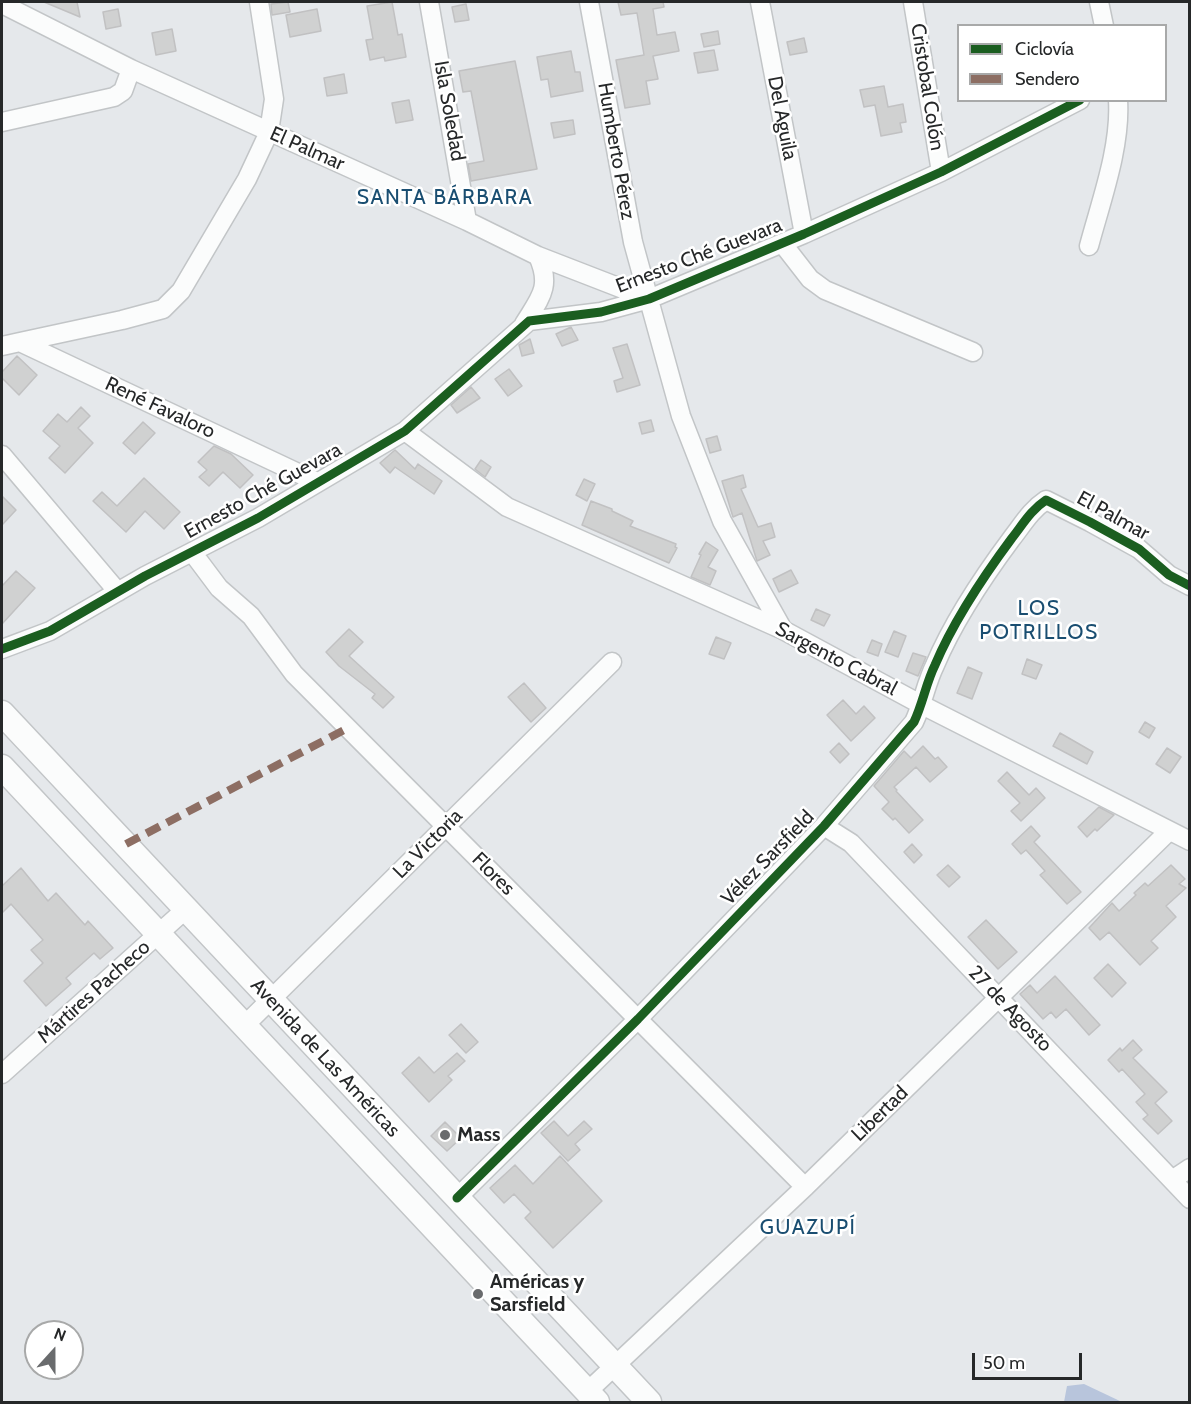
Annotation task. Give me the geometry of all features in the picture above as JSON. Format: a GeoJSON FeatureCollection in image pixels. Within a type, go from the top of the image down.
{"type":"FeatureCollection","features":[{"type":"Feature","properties":{"kind":"main road","name":"Avenida de Las Américas"},"geometry":{"type":"LineString","coordinates":[[2,713],[649,1402]]}},
{"type":"Feature","properties":{"kind":"main road","name":"Avenida de Las Américas"},"geometry":{"type":"LineString","coordinates":[[2,767],[592,1397]]}},
{"type":"Feature","properties":{"kind":"street"},"geometry":{"type":"LineString","coordinates":[[2,346],[163,309],[182,291],[247,179],[269,132],[274,99],[260,2]]}},
{"type":"Feature","properties":{"kind":"street","name":"Isla Soledad"},"geometry":{"type":"LineString","coordinates":[[429,2],[467,221]]}},
{"type":"Feature","properties":{"kind":"street","name":"Humberto Pérez"},"geometry":{"type":"LineString","coordinates":[[589,2],[633,242],[681,416],[722,521],[783,630]]}},
{"type":"Feature","properties":{"kind":"street","name":"Del Aguila"},"geometry":{"type":"LineString","coordinates":[[760,2],[804,234]]}},
{"type":"Feature","properties":{"kind":"street","name":"Cristobal Colón"},"geometry":{"type":"LineString","coordinates":[[913,2],[941,172]]}},
{"type":"Feature","properties":{"kind":"street"},"geometry":{"type":"LineString","coordinates":[[1099,2],[1104,24]]}},
{"type":"Feature","properties":{"kind":"street","name":"El Palmar"},"geometry":{"type":"LineString","coordinates":[[2,4],[131,69],[467,221],[538,256],[649,299]]}},
{"type":"Feature","properties":{"kind":"street"},"geometry":{"type":"LineString","coordinates":[[2,122],[114,98],[123,91],[131,69]]}},
{"type":"Feature","properties":{"kind":"street","name":"Ernesto Ché Guevara"},"geometry":{"type":"LineString","coordinates":[[2,649],[50,631],[118,592],[258,518],[405,431],[529,321],[601,312],[649,299],[804,234],[941,172],[1076,102]]}},
{"type":"Feature","properties":{"kind":"street"},"geometry":{"type":"LineString","coordinates":[[1089,246],[1114,151],[1119,115],[1118,102]]}},
{"type":"Feature","properties":{"kind":"street"},"geometry":{"type":"LineString","coordinates":[[782,243],[810,279],[825,290],[973,352]]}},
{"type":"Feature","properties":{"kind":"street"},"geometry":{"type":"LineString","coordinates":[[524,324],[541,296],[544,285],[545,271],[538,256]]}},
{"type":"Feature","properties":{"kind":"street","name":"René Favaloro"},"geometry":{"type":"LineString","coordinates":[[20,342],[317,482]]}},
{"type":"Feature","properties":{"kind":"street","name":"Sargento Cabral"},"geometry":{"type":"LineString","coordinates":[[405,431],[507,507],[783,630],[922,705],[1190,841]]}},
{"type":"Feature","properties":{"kind":"street"},"geometry":{"type":"LineString","coordinates":[[2,455],[118,592]]}},
{"type":"Feature","properties":{"kind":"street","name":"El Palmar"},"geometry":{"type":"LineString","coordinates":[[1046,500],[1139,549],[1169,575],[1190,586]]}},
{"type":"Feature","properties":{"kind":"street","name":"Vélez Sarsfield"},"geometry":{"type":"LineString","coordinates":[[457,1198],[638,1019],[824,826],[914,722],[922,705],[933,667],[945,642],[1000,555],[1036,507],[1046,500]]}},
{"type":"Feature","properties":{"kind":"street","name":"Flores"},"geometry":{"type":"LineString","coordinates":[[192,552],[219,588],[251,616],[294,674],[805,1187]]}},
{"type":"Feature","properties":{"kind":"street","name":"La Victoria"},"geometry":{"type":"LineString","coordinates":[[244,1026],[612,662]]}},
{"type":"Feature","properties":{"kind":"street","name":"27 de Agosto"},"geometry":{"type":"LineString","coordinates":[[824,826],[851,843],[1190,1199]]}},
{"type":"Feature","properties":{"kind":"street","name":"Libertad"},"geometry":{"type":"LineString","coordinates":[[592,1397],[616,1367],[805,1187],[1169,831]]}},
{"type":"Feature","properties":{"kind":"street","name":"Mártires Pacheco"},"geometry":{"type":"LineString","coordinates":[[2,1074],[186,909]]}},
{"type":"Feature","properties":{"kind":"street"},"geometry":{"type":"LineString","coordinates":[[1172,1180],[1190,1168]]}},
{"type":"Feature","properties":{"kind":"water"},"geometry":{"type":"Polygon","coordinates":[[[1084,1384],[1122,1402],[1064,1402],[1067,1386],[1084,1384]]]}},
{"type":"Feature","properties":{"kind":"building"},"geometry":{"type":"Polygon","coordinates":[[[44,2],[77,2],[80,17],[44,2]]]}},
{"type":"Feature","properties":{"kind":"building"},"geometry":{"type":"Polygon","coordinates":[[[288,2],[290,12],[272,15],[271,4],[288,2]]]}},
{"type":"Feature","properties":{"kind":"building"},"geometry":{"type":"Polygon","coordinates":[[[392,2],[398,35],[402,34],[406,57],[385,61],[384,57],[370,60],[366,40],[373,39],[367,6],[392,2]]]}},
{"type":"Feature","properties":{"kind":"building"},"geometry":{"type":"Polygon","coordinates":[[[618,2],[663,2],[664,7],[653,9],[657,35],[675,32],[679,51],[653,56],[658,79],[646,81],[650,104],[625,108],[616,60],[644,55],[637,13],[621,15],[618,2]]]}},
{"type":"Feature","properties":{"kind":"building"},"geometry":{"type":"Polygon","coordinates":[[[466,4],[469,20],[455,22],[452,7],[466,4]]]}},
{"type":"Feature","properties":{"kind":"building"},"geometry":{"type":"Polygon","coordinates":[[[118,9],[121,26],[106,29],[103,12],[118,9]]]}},
{"type":"Feature","properties":{"kind":"building"},"geometry":{"type":"Polygon","coordinates":[[[317,9],[321,31],[290,37],[286,15],[317,9]]]}},
{"type":"Feature","properties":{"kind":"building"},"geometry":{"type":"Polygon","coordinates":[[[172,29],[176,51],[156,55],[152,33],[172,29]]]}},
{"type":"Feature","properties":{"kind":"building"},"geometry":{"type":"Polygon","coordinates":[[[718,31],[720,44],[704,47],[701,34],[718,31]]]}},
{"type":"Feature","properties":{"kind":"building"},"geometry":{"type":"Polygon","coordinates":[[[804,38],[807,52],[790,55],[787,42],[804,38]]]}},
{"type":"Feature","properties":{"kind":"building"},"geometry":{"type":"Polygon","coordinates":[[[714,50],[718,70],[698,73],[694,53],[714,50]]]}},
{"type":"Feature","properties":{"kind":"building"},"geometry":{"type":"Polygon","coordinates":[[[571,51],[575,72],[580,72],[583,91],[551,97],[548,79],[541,80],[537,57],[571,51]]]}},
{"type":"Feature","properties":{"kind":"building"},"geometry":{"type":"Polygon","coordinates":[[[515,61],[537,169],[471,181],[468,164],[484,161],[471,91],[463,92],[459,71],[515,61]]]}},
{"type":"Feature","properties":{"kind":"building"},"geometry":{"type":"Polygon","coordinates":[[[344,74],[347,93],[327,96],[324,78],[344,74]]]}},
{"type":"Feature","properties":{"kind":"building"},"geometry":{"type":"Polygon","coordinates":[[[884,86],[888,107],[903,104],[906,122],[900,123],[902,132],[881,136],[875,105],[864,107],[860,90],[884,86]]]}},
{"type":"Feature","properties":{"kind":"building"},"geometry":{"type":"Polygon","coordinates":[[[409,100],[413,120],[396,123],[392,103],[409,100]]]}},
{"type":"Feature","properties":{"kind":"building"},"geometry":{"type":"Polygon","coordinates":[[[573,120],[575,134],[554,138],[551,123],[573,120]]]}},
{"type":"Feature","properties":{"kind":"building"},"geometry":{"type":"Polygon","coordinates":[[[571,327],[578,340],[562,346],[556,334],[571,327]]]}},
{"type":"Feature","properties":{"kind":"building"},"geometry":{"type":"Polygon","coordinates":[[[530,339],[534,353],[522,356],[519,345],[530,339]]]}},
{"type":"Feature","properties":{"kind":"building"},"geometry":{"type":"Polygon","coordinates":[[[627,344],[640,385],[617,392],[614,381],[623,378],[613,348],[627,344]]]}},
{"type":"Feature","properties":{"kind":"building"},"geometry":{"type":"Polygon","coordinates":[[[17,356],[37,375],[19,395],[2,378],[2,372],[17,356]]]}},
{"type":"Feature","properties":{"kind":"building"},"geometry":{"type":"Polygon","coordinates":[[[509,369],[522,386],[508,396],[495,379],[509,369]]]}},
{"type":"Feature","properties":{"kind":"building"},"geometry":{"type":"Polygon","coordinates":[[[471,387],[480,398],[457,413],[451,405],[471,387]]]}},
{"type":"Feature","properties":{"kind":"building"},"geometry":{"type":"Polygon","coordinates":[[[81,407],[90,416],[78,428],[93,443],[65,473],[49,458],[60,446],[43,431],[58,414],[67,422],[81,407]]]}},
{"type":"Feature","properties":{"kind":"building"},"geometry":{"type":"Polygon","coordinates":[[[651,420],[654,431],[642,434],[639,423],[651,420]]]}},
{"type":"Feature","properties":{"kind":"building"},"geometry":{"type":"Polygon","coordinates":[[[143,422],[155,433],[135,454],[123,443],[143,422]]]}},
{"type":"Feature","properties":{"kind":"building"},"geometry":{"type":"Polygon","coordinates":[[[717,436],[721,450],[710,453],[706,439],[717,436]]]}},
{"type":"Feature","properties":{"kind":"building"},"geometry":{"type":"Polygon","coordinates":[[[214,446],[231,454],[253,475],[240,488],[223,472],[209,486],[199,477],[207,470],[198,462],[214,446]]]}},
{"type":"Feature","properties":{"kind":"building"},"geometry":{"type":"Polygon","coordinates":[[[395,450],[415,469],[418,464],[442,481],[434,494],[395,467],[390,473],[380,463],[395,450]]]}},
{"type":"Feature","properties":{"kind":"building"},"geometry":{"type":"Polygon","coordinates":[[[481,460],[491,467],[485,477],[475,469],[481,460]]]}},
{"type":"Feature","properties":{"kind":"building"},"geometry":{"type":"Polygon","coordinates":[[[743,475],[746,487],[741,489],[758,527],[771,523],[775,537],[763,541],[770,555],[757,561],[742,513],[733,517],[722,481],[743,475]]]}},
{"type":"Feature","properties":{"kind":"building"},"geometry":{"type":"Polygon","coordinates":[[[144,478],[180,512],[164,529],[145,511],[126,532],[93,501],[102,492],[117,506],[144,478]]]}},
{"type":"Feature","properties":{"kind":"building"},"geometry":{"type":"Polygon","coordinates":[[[584,479],[595,484],[587,501],[576,495],[584,479]]]}},
{"type":"Feature","properties":{"kind":"building"},"geometry":{"type":"Polygon","coordinates":[[[2,496],[16,510],[2,525],[2,496]]]}},
{"type":"Feature","properties":{"kind":"building"},"geometry":{"type":"Polygon","coordinates":[[[591,501],[612,509],[633,521],[630,526],[676,544],[677,548],[669,563],[582,525],[591,501]]]}},
{"type":"Feature","properties":{"kind":"building"},"geometry":{"type":"Polygon","coordinates":[[[706,542],[718,550],[708,567],[716,571],[710,585],[691,577],[706,542]]]}},
{"type":"Feature","properties":{"kind":"building"},"geometry":{"type":"Polygon","coordinates":[[[791,570],[798,583],[779,592],[773,579],[791,570]]]}},
{"type":"Feature","properties":{"kind":"building"},"geometry":{"type":"Polygon","coordinates":[[[16,571],[35,588],[2,624],[2,586],[16,571]]]}},
{"type":"Feature","properties":{"kind":"building"},"geometry":{"type":"Polygon","coordinates":[[[816,609],[830,615],[824,626],[811,620],[816,609]]]}},
{"type":"Feature","properties":{"kind":"building"},"geometry":{"type":"Polygon","coordinates":[[[349,629],[363,642],[349,656],[394,697],[383,708],[372,698],[375,694],[339,666],[326,652],[349,629]]]}},
{"type":"Feature","properties":{"kind":"building"},"geometry":{"type":"Polygon","coordinates":[[[894,631],[906,636],[898,657],[885,652],[894,631]]]}},
{"type":"Feature","properties":{"kind":"building"},"geometry":{"type":"Polygon","coordinates":[[[716,637],[731,643],[724,659],[709,654],[716,637]]]}},
{"type":"Feature","properties":{"kind":"building"},"geometry":{"type":"Polygon","coordinates":[[[872,640],[882,644],[878,656],[867,652],[872,640]]]}},
{"type":"Feature","properties":{"kind":"building"},"geometry":{"type":"Polygon","coordinates":[[[913,653],[926,657],[918,676],[906,671],[913,653]]]}},
{"type":"Feature","properties":{"kind":"building"},"geometry":{"type":"Polygon","coordinates":[[[1027,659],[1042,665],[1036,679],[1022,674],[1027,659]]]}},
{"type":"Feature","properties":{"kind":"building"},"geometry":{"type":"Polygon","coordinates":[[[968,667],[982,673],[972,699],[957,693],[968,667]]]}},
{"type":"Feature","properties":{"kind":"building"},"geometry":{"type":"Polygon","coordinates":[[[524,683],[546,708],[531,722],[508,697],[524,683]]]}},
{"type":"Feature","properties":{"kind":"building"},"geometry":{"type":"Polygon","coordinates":[[[843,700],[856,714],[864,706],[875,718],[851,741],[827,715],[843,700]]]}},
{"type":"Feature","properties":{"kind":"building"},"geometry":{"type":"Polygon","coordinates":[[[1145,722],[1155,728],[1149,738],[1139,732],[1145,722]]]}},
{"type":"Feature","properties":{"kind":"building"},"geometry":{"type":"Polygon","coordinates":[[[1060,733],[1093,752],[1087,764],[1053,746],[1060,733]]]}},
{"type":"Feature","properties":{"kind":"building"},"geometry":{"type":"Polygon","coordinates":[[[839,743],[849,754],[840,763],[830,752],[839,743]]]}},
{"type":"Feature","properties":{"kind":"building"},"geometry":{"type":"Polygon","coordinates":[[[923,746],[935,759],[938,757],[947,767],[930,782],[916,767],[894,787],[923,820],[909,833],[895,818],[893,820],[882,809],[889,802],[874,786],[904,751],[911,758],[923,746]]]}},
{"type":"Feature","properties":{"kind":"building"},"geometry":{"type":"Polygon","coordinates":[[[1167,748],[1181,757],[1170,773],[1156,764],[1167,748]]]}},
{"type":"Feature","properties":{"kind":"building"},"geometry":{"type":"Polygon","coordinates":[[[1007,772],[1029,795],[1036,788],[1045,798],[1021,821],[1011,811],[1020,803],[998,781],[1007,772]]]}},
{"type":"Feature","properties":{"kind":"building"},"geometry":{"type":"Polygon","coordinates":[[[1099,807],[1114,815],[1087,837],[1078,827],[1099,807]]]}},
{"type":"Feature","properties":{"kind":"building"},"geometry":{"type":"Polygon","coordinates":[[[1031,826],[1040,836],[1034,842],[1081,892],[1067,904],[1040,875],[1045,871],[1026,850],[1021,854],[1012,844],[1031,826]]]}},
{"type":"Feature","properties":{"kind":"building"},"geometry":{"type":"Polygon","coordinates":[[[912,844],[922,855],[914,863],[904,852],[912,844]]]}},
{"type":"Feature","properties":{"kind":"building"},"geometry":{"type":"Polygon","coordinates":[[[948,865],[960,877],[949,887],[937,875],[948,865]]]}},
{"type":"Feature","properties":{"kind":"building"},"geometry":{"type":"Polygon","coordinates":[[[1171,865],[1185,879],[1179,884],[1186,888],[1166,906],[1176,917],[1151,941],[1158,948],[1140,965],[1109,932],[1100,940],[1089,928],[1112,903],[1119,911],[1145,883],[1148,886],[1171,865]]]}},
{"type":"Feature","properties":{"kind":"building"},"geometry":{"type":"Polygon","coordinates":[[[21,868],[48,901],[56,893],[85,925],[88,921],[113,948],[100,959],[94,953],[66,978],[71,984],[46,1006],[24,981],[43,963],[31,950],[43,940],[11,904],[2,913],[2,886],[21,868]]]}},
{"type":"Feature","properties":{"kind":"building"},"geometry":{"type":"Polygon","coordinates":[[[986,920],[1017,952],[998,969],[968,937],[986,920]]]}},
{"type":"Feature","properties":{"kind":"building"},"geometry":{"type":"Polygon","coordinates":[[[1108,964],[1126,983],[1112,997],[1094,978],[1108,964]]]}},
{"type":"Feature","properties":{"kind":"building"},"geometry":{"type":"Polygon","coordinates":[[[1055,976],[1100,1025],[1089,1035],[1066,1009],[1056,1018],[1051,1012],[1043,1019],[1020,994],[1030,985],[1037,993],[1055,976]]]}},
{"type":"Feature","properties":{"kind":"building"},"geometry":{"type":"Polygon","coordinates":[[[461,1024],[478,1042],[466,1053],[449,1035],[461,1024]]]}},
{"type":"Feature","properties":{"kind":"building"},"geometry":{"type":"Polygon","coordinates":[[[1133,1040],[1142,1050],[1133,1058],[1167,1092],[1155,1103],[1172,1121],[1158,1134],[1143,1119],[1148,1115],[1136,1102],[1145,1094],[1122,1069],[1119,1072],[1108,1060],[1120,1048],[1122,1051],[1133,1040]]]}},
{"type":"Feature","properties":{"kind":"building"},"geometry":{"type":"Polygon","coordinates":[[[457,1053],[465,1061],[448,1076],[452,1080],[429,1102],[402,1073],[419,1057],[434,1073],[457,1053]]]}},
{"type":"Feature","properties":{"kind":"building"},"geometry":{"type":"Polygon","coordinates":[[[554,1121],[568,1136],[584,1121],[592,1129],[575,1144],[580,1150],[568,1161],[541,1133],[554,1121]]]}},
{"type":"Feature","properties":{"kind":"building"},"geometry":{"type":"Polygon","coordinates":[[[445,1122],[461,1138],[447,1151],[431,1136],[445,1122]]]}},
{"type":"Feature","properties":{"kind":"building"},"geometry":{"type":"Polygon","coordinates":[[[560,1156],[602,1201],[553,1248],[525,1218],[531,1212],[514,1194],[504,1203],[490,1188],[515,1165],[533,1184],[560,1156]]]}},
{"type":"Feature","properties":{"kind":"marked path"},"geometry":{"type":"LineString","coordinates":[[126,844],[348,728]]}},
{"type":"Feature","properties":{"kind":"cycle path"},"geometry":{"type":"LineString","coordinates":[[2,649],[50,631],[145,576],[258,518],[405,431],[529,321],[601,312],[649,299],[804,234],[941,172],[1076,102]]}},
{"type":"Feature","properties":{"kind":"cycle path"},"geometry":{"type":"LineString","coordinates":[[457,1198],[638,1019],[824,826],[914,722],[932,672],[960,615],[1001,553],[1036,508],[1046,500],[1090,522],[1139,549],[1169,575],[1190,586]]}},
{"type":"Feature","properties":{"kind":"place","name":"Mass"},"geometry":{"type":"Point","coordinates":[445,1135]}},
{"type":"Feature","properties":{"kind":"place","name":"Américas y Sarsfield"},"geometry":{"type":"Point","coordinates":[478,1294]}},
{"type":"Feature","properties":{"kind":"district","name":"SANTA BÁRBARA"},"geometry":{"type":"Point","coordinates":[445,198]}},
{"type":"Feature","properties":{"kind":"district","name":"LOS POTRILLOS"},"geometry":{"type":"Point","coordinates":[1039,621]}},
{"type":"Feature","properties":{"kind":"district","name":"GUAZUPÍ"},"geometry":{"type":"Point","coordinates":[808,1228]}}]}
